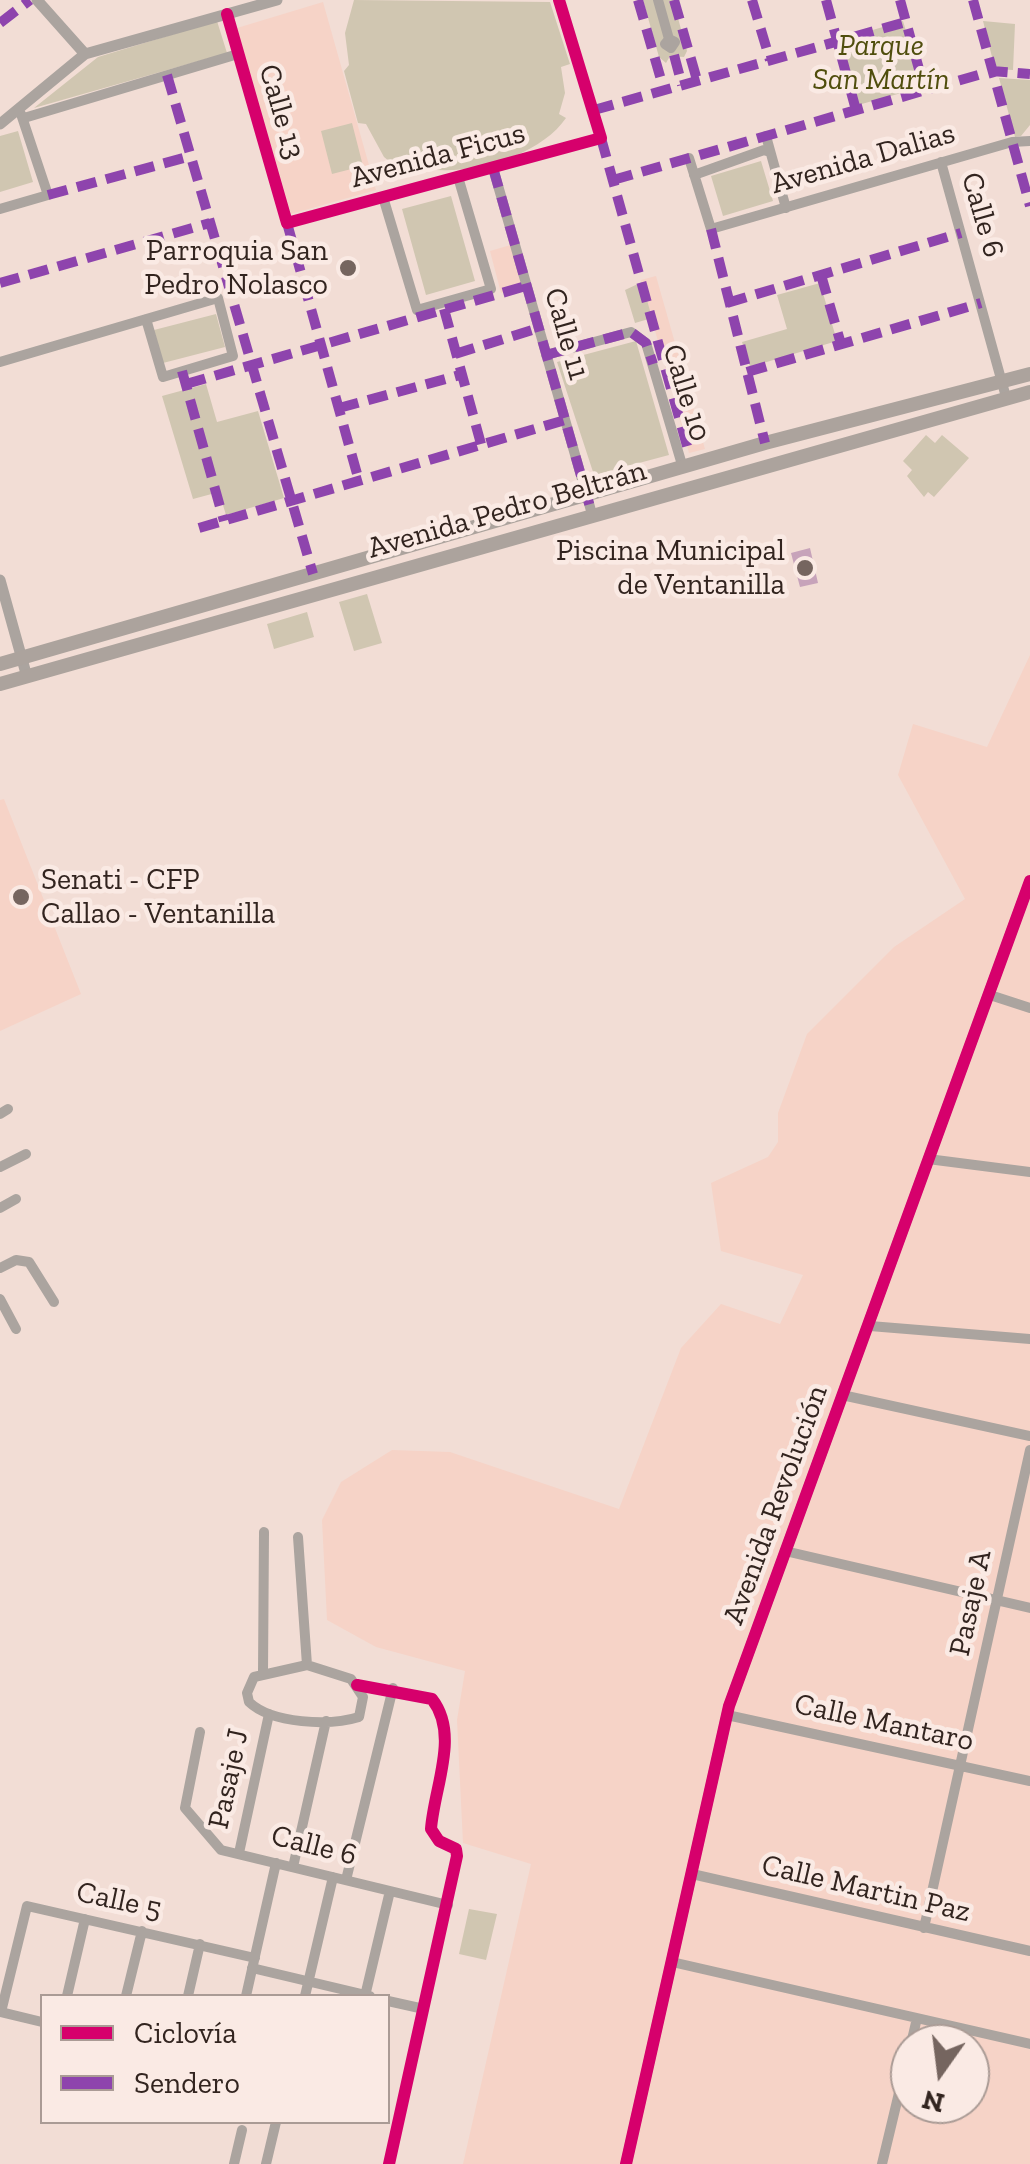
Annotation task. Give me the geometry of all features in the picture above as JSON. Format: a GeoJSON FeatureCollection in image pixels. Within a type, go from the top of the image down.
{"type":"FeatureCollection","features":[{"type":"Feature","properties":{"kind":"main road","name":"Avenida Pedro Beltrán"},"geometry":{"type":"LineString","coordinates":[[0,664],[683,468],[1030,374]]}},
{"type":"Feature","properties":{"kind":"main road","name":"Avenida Pedro Beltrán"},"geometry":{"type":"LineString","coordinates":[[0,684],[1030,392]]}},
{"type":"Feature","properties":{"kind":"main road"},"geometry":{"type":"LineString","coordinates":[[429,541],[435,560]]}},
{"type":"Feature","properties":{"kind":"street"},"geometry":{"type":"LineString","coordinates":[[37,0],[85,54]]}},
{"type":"Feature","properties":{"kind":"street"},"geometry":{"type":"LineString","coordinates":[[20,114],[85,54],[277,0]]}},
{"type":"Feature","properties":{"kind":"street","name":"Avenida Ficus"},"geometry":{"type":"LineString","coordinates":[[287,223],[601,138],[559,0]]}},
{"type":"Feature","properties":{"kind":"street"},"geometry":{"type":"LineString","coordinates":[[658,0],[669,39]]}},
{"type":"Feature","properties":{"kind":"street","name":"Calle 13"},"geometry":{"type":"LineString","coordinates":[[227,14],[287,223]]}},
{"type":"Feature","properties":{"kind":"street"},"geometry":{"type":"LineString","coordinates":[[0,124],[20,114],[238,54]]}},
{"type":"Feature","properties":{"kind":"street"},"geometry":{"type":"LineString","coordinates":[[0,208],[48,195],[20,114]]}},
{"type":"Feature","properties":{"kind":"street"},"geometry":{"type":"LineString","coordinates":[[766,136],[786,208]]}},
{"type":"Feature","properties":{"kind":"street","name":"Avenida Dalias"},"geometry":{"type":"LineString","coordinates":[[694,175],[711,229],[941,162],[1030,141]]}},
{"type":"Feature","properties":{"kind":"street"},"geometry":{"type":"LineString","coordinates":[[688,158],[694,175],[764,150],[770,152]]}},
{"type":"Feature","properties":{"kind":"street","name":"Calle 6"},"geometry":{"type":"LineString","coordinates":[[941,162],[1006,396]]}},
{"type":"Feature","properties":{"kind":"street","name":"Calle 11"},"geometry":{"type":"LineString","coordinates":[[492,168],[592,514]]}},
{"type":"Feature","properties":{"kind":"street"},"geometry":{"type":"LineString","coordinates":[[383,197],[416,310],[490,289],[458,177]]}},
{"type":"Feature","properties":{"kind":"street"},"geometry":{"type":"LineString","coordinates":[[0,362],[146,319],[218,298],[233,356],[162,377],[146,319]]}},
{"type":"Feature","properties":{"kind":"street","name":"Calle 10"},"geometry":{"type":"LineString","coordinates":[[546,354],[631,332],[640,334],[646,342],[683,468]]}},
{"type":"Feature","properties":{"kind":"street"},"geometry":{"type":"LineString","coordinates":[[0,580],[26,677]]}},
{"type":"Feature","properties":{"kind":"street","name":"Avenida Revolución"},"geometry":{"type":"LineString","coordinates":[[626,2164],[726,1715],[1030,881]]}},
{"type":"Feature","properties":{"kind":"street"},"geometry":{"type":"LineString","coordinates":[[990,995],[1030,1008]]}},
{"type":"Feature","properties":{"kind":"street"},"geometry":{"type":"LineString","coordinates":[[0,1166],[26,1154]]}},
{"type":"Feature","properties":{"kind":"street"},"geometry":{"type":"LineString","coordinates":[[928,1159],[1030,1172]]}},
{"type":"Feature","properties":{"kind":"street"},"geometry":{"type":"LineString","coordinates":[[0,1208],[16,1200]]}},
{"type":"Feature","properties":{"kind":"street"},"geometry":{"type":"LineString","coordinates":[[0,1268],[23,1259],[34,1268],[54,1302]]}},
{"type":"Feature","properties":{"kind":"street"},"geometry":{"type":"LineString","coordinates":[[0,1299],[16,1329]]}},
{"type":"Feature","properties":{"kind":"street"},"geometry":{"type":"LineString","coordinates":[[870,1326],[1030,1340]]}},
{"type":"Feature","properties":{"kind":"street"},"geometry":{"type":"LineString","coordinates":[[842,1395],[1030,1436]]}},
{"type":"Feature","properties":{"kind":"street","name":"Pasaje A"},"geometry":{"type":"LineString","coordinates":[[924,1928],[1030,1450]]}},
{"type":"Feature","properties":{"kind":"street"},"geometry":{"type":"LineString","coordinates":[[264,1532],[264,1672]]}},
{"type":"Feature","properties":{"kind":"street"},"geometry":{"type":"LineString","coordinates":[[298,1537],[307,1665]]}},
{"type":"Feature","properties":{"kind":"street"},"geometry":{"type":"LineString","coordinates":[[785,1551],[1030,1608]]}},
{"type":"Feature","properties":{"kind":"street"},"geometry":{"type":"LineString","coordinates":[[357,1685],[365,1706],[360,1717],[326,1721],[269,1714],[249,1702],[247,1693],[249,1682],[264,1672],[307,1665],[331,1669],[357,1685],[392,1688],[432,1699],[444,1718],[446,1737],[431,1826],[439,1841],[456,1849],[448,1905],[390,2164]]}},
{"type":"Feature","properties":{"kind":"street"},"geometry":{"type":"LineString","coordinates":[[346,1880],[392,1688]]}},
{"type":"Feature","properties":{"kind":"street","name":"Pasaje J"},"geometry":{"type":"LineString","coordinates":[[239,1853],[269,1714]]}},
{"type":"Feature","properties":{"kind":"street","name":"Calle Mantaro"},"geometry":{"type":"LineString","coordinates":[[726,1715],[1030,1781]]}},
{"type":"Feature","properties":{"kind":"street"},"geometry":{"type":"LineString","coordinates":[[293,1867],[326,1721]]}},
{"type":"Feature","properties":{"kind":"street","name":"Calle 6"},"geometry":{"type":"LineString","coordinates":[[200,1732],[185,1808],[219,1848],[448,1905]]}},
{"type":"Feature","properties":{"kind":"street"},"geometry":{"type":"LineString","coordinates":[[246,1994],[276,1863]]}},
{"type":"Feature","properties":{"kind":"street","name":"Calle Martin Paz"},"geometry":{"type":"LineString","coordinates":[[692,1874],[1030,1952]]}},
{"type":"Feature","properties":{"kind":"street"},"geometry":{"type":"LineString","coordinates":[[305,1994],[332,1877]]}},
{"type":"Feature","properties":{"kind":"street"},"geometry":{"type":"LineString","coordinates":[[367,1994],[390,1891]]}},
{"type":"Feature","properties":{"kind":"street","name":"Calle 5"},"geometry":{"type":"LineString","coordinates":[[6,1968],[27,1906],[200,1944],[308,1982],[359,1994]]}},
{"type":"Feature","properties":{"kind":"street"},"geometry":{"type":"LineString","coordinates":[[67,1994],[85,1919]]}},
{"type":"Feature","properties":{"kind":"street"},"geometry":{"type":"LineString","coordinates":[[126,1994],[142,1932]]}},
{"type":"Feature","properties":{"kind":"street"},"geometry":{"type":"LineString","coordinates":[[188,1994],[200,1944]]}},
{"type":"Feature","properties":{"kind":"street"},"geometry":{"type":"LineString","coordinates":[[672,1962],[1030,2044]]}},
{"type":"Feature","properties":{"kind":"street"},"geometry":{"type":"LineString","coordinates":[[6,1968],[1,2012],[40,2022]]}},
{"type":"Feature","properties":{"kind":"street"},"geometry":{"type":"LineString","coordinates":[[390,2002],[424,2010]]}},
{"type":"Feature","properties":{"kind":"street"},"geometry":{"type":"LineString","coordinates":[[915,2024],[917,2018]]}},
{"type":"Feature","properties":{"kind":"street"},"geometry":{"type":"LineString","coordinates":[[390,2103],[402,2106]]}},
{"type":"Feature","properties":{"kind":"street"},"geometry":{"type":"LineString","coordinates":[[266,2164],[276,2124]]}},
{"type":"Feature","properties":{"kind":"street"},"geometry":{"type":"LineString","coordinates":[[882,2164],[891,2124]]}},
{"type":"Feature","properties":{"kind":"street"},"geometry":{"type":"LineString","coordinates":[[234,2164],[242,2130]]}},
{"type":"Feature","properties":{"kind":"shaded area"},"geometry":{"type":"Polygon","coordinates":[[[323,2],[376,190],[291,214],[237,28],[323,2]]]}},
{"type":"Feature","properties":{"kind":"shaded area"},"geometry":{"type":"Polygon","coordinates":[[[514,244],[526,286],[501,293],[490,251],[514,244]]]}},
{"type":"Feature","properties":{"kind":"shaded area"},"geometry":{"type":"Polygon","coordinates":[[[656,276],[705,449],[689,453],[641,280],[656,276]]]}},
{"type":"Feature","properties":{"kind":"shaded area","name":"Piscina Municipal de Ventanilla"},"geometry":{"type":"Polygon","coordinates":[[[810,548],[818,583],[800,587],[791,553],[810,548]]]}},
{"type":"Feature","properties":{"kind":"shaded area"},"geometry":{"type":"Polygon","coordinates":[[[1030,655],[1030,2164],[463,2164],[531,1864],[463,1843],[457,1720],[465,1671],[376,1647],[327,1620],[322,1520],[341,1482],[392,1450],[450,1452],[619,1509],[681,1348],[721,1304],[780,1324],[803,1275],[721,1251],[711,1183],[768,1157],[778,1142],[778,1113],[807,1034],[894,947],[965,899],[898,775],[913,724],[987,747],[1030,655]]]}},
{"type":"Feature","properties":{"kind":"shaded area","name":"Senati - CFP Callao - Ventanilla"},"geometry":{"type":"Polygon","coordinates":[[[4,799],[81,994],[0,1031],[0,800],[4,799]]]}},
{"type":"Feature","properties":{"kind":"green space"},"geometry":{"type":"Polygon","coordinates":[[[354,0],[550,2],[570,64],[561,67],[565,93],[559,114],[566,118],[536,145],[495,163],[450,170],[410,165],[405,174],[384,157],[366,124],[358,123],[344,71],[349,65],[345,33],[354,0]]]}},
{"type":"Feature","properties":{"kind":"green space"},"geometry":{"type":"Polygon","coordinates":[[[643,0],[673,0],[687,51],[684,57],[670,56],[666,63],[659,57],[643,0]]]}},
{"type":"Feature","properties":{"kind":"green space"},"geometry":{"type":"Polygon","coordinates":[[[217,21],[227,53],[34,108],[98,57],[217,21]]]}},
{"type":"Feature","properties":{"kind":"green space","name":"Parque San Martín"},"geometry":{"type":"Polygon","coordinates":[[[903,21],[923,87],[858,105],[839,40],[903,21]]]}},
{"type":"Feature","properties":{"kind":"green space"},"geometry":{"type":"Polygon","coordinates":[[[983,21],[1015,24],[1013,70],[995,69],[983,21]]]}},
{"type":"Feature","properties":{"kind":"green space"},"geometry":{"type":"Polygon","coordinates":[[[999,78],[1030,80],[1030,125],[1021,136],[1015,137],[999,78]]]}},
{"type":"Feature","properties":{"kind":"green space"},"geometry":{"type":"Polygon","coordinates":[[[352,123],[363,166],[332,174],[321,131],[352,123]]]}},
{"type":"Feature","properties":{"kind":"green space"},"geometry":{"type":"Polygon","coordinates":[[[18,131],[33,182],[0,192],[0,136],[18,131]]]}},
{"type":"Feature","properties":{"kind":"green space"},"geometry":{"type":"Polygon","coordinates":[[[761,161],[773,201],[723,216],[711,176],[761,161]]]}},
{"type":"Feature","properties":{"kind":"green space"},"geometry":{"type":"Polygon","coordinates":[[[451,196],[475,281],[426,295],[402,209],[451,196]]]}},
{"type":"Feature","properties":{"kind":"green space"},"geometry":{"type":"Polygon","coordinates":[[[642,282],[652,318],[635,323],[625,290],[642,282]]]}},
{"type":"Feature","properties":{"kind":"green space"},"geometry":{"type":"Polygon","coordinates":[[[820,283],[837,341],[750,367],[742,342],[787,329],[777,295],[820,283]]]}},
{"type":"Feature","properties":{"kind":"green space"},"geometry":{"type":"Polygon","coordinates":[[[216,314],[225,347],[163,363],[154,330],[216,314]]]}},
{"type":"Feature","properties":{"kind":"green space"},"geometry":{"type":"Polygon","coordinates":[[[636,341],[669,455],[594,475],[557,362],[636,341]]]}},
{"type":"Feature","properties":{"kind":"green space"},"geometry":{"type":"Polygon","coordinates":[[[206,384],[217,422],[258,411],[284,498],[226,515],[219,492],[193,499],[162,396],[206,384]]]}},
{"type":"Feature","properties":{"kind":"green space"},"geometry":{"type":"Polygon","coordinates":[[[926,435],[935,443],[942,435],[969,458],[934,497],[928,492],[924,497],[907,476],[912,470],[903,461],[926,435]]]}},
{"type":"Feature","properties":{"kind":"green space"},"geometry":{"type":"Polygon","coordinates":[[[367,594],[382,643],[354,651],[339,602],[367,594]]]}},
{"type":"Feature","properties":{"kind":"green space"},"geometry":{"type":"Polygon","coordinates":[[[307,612],[314,637],[274,649],[267,624],[307,612]]]}},
{"type":"Feature","properties":{"kind":"green space"},"geometry":{"type":"Polygon","coordinates":[[[469,1909],[497,1914],[486,1960],[459,1954],[469,1909]]]}},
{"type":"Feature","properties":{"kind":"marked path"},"geometry":{"type":"LineString","coordinates":[[0,23],[30,0]]}},
{"type":"Feature","properties":{"kind":"marked path"},"geometry":{"type":"LineString","coordinates":[[638,0],[664,90]]}},
{"type":"Feature","properties":{"kind":"marked path"},"geometry":{"type":"LineString","coordinates":[[674,0],[697,80]]}},
{"type":"Feature","properties":{"kind":"marked path"},"geometry":{"type":"LineString","coordinates":[[752,0],[770,60]]}},
{"type":"Feature","properties":{"kind":"marked path"},"geometry":{"type":"LineString","coordinates":[[826,0],[856,110]]}},
{"type":"Feature","properties":{"kind":"marked path"},"geometry":{"type":"LineString","coordinates":[[900,0],[925,91]]}},
{"type":"Feature","properties":{"kind":"marked path"},"geometry":{"type":"LineString","coordinates":[[973,0],[1030,206]]}},
{"type":"Feature","properties":{"kind":"marked path"},"geometry":{"type":"LineString","coordinates":[[594,110],[906,22]]}},
{"type":"Feature","properties":{"kind":"marked path"},"geometry":{"type":"LineString","coordinates":[[674,55],[682,85]]}},
{"type":"Feature","properties":{"kind":"marked path"},"geometry":{"type":"LineString","coordinates":[[613,180],[992,71],[1030,74]]}},
{"type":"Feature","properties":{"kind":"marked path"},"geometry":{"type":"LineString","coordinates":[[167,75],[313,574]]}},
{"type":"Feature","properties":{"kind":"marked path"},"geometry":{"type":"LineString","coordinates":[[601,138],[689,453]]}},
{"type":"Feature","properties":{"kind":"marked path"},"geometry":{"type":"LineString","coordinates":[[48,195],[191,156]]}},
{"type":"Feature","properties":{"kind":"marked path"},"geometry":{"type":"LineString","coordinates":[[493,168],[592,514]]}},
{"type":"Feature","properties":{"kind":"marked path"},"geometry":{"type":"LineString","coordinates":[[0,283],[210,223]]}},
{"type":"Feature","properties":{"kind":"marked path"},"geometry":{"type":"LineString","coordinates":[[287,223],[359,481]]}},
{"type":"Feature","properties":{"kind":"marked path"},"geometry":{"type":"LineString","coordinates":[[711,229],[765,443]]}},
{"type":"Feature","properties":{"kind":"marked path"},"geometry":{"type":"LineString","coordinates":[[727,303],[961,233]]}},
{"type":"Feature","properties":{"kind":"marked path"},"geometry":{"type":"LineString","coordinates":[[821,275],[841,344]]}},
{"type":"Feature","properties":{"kind":"marked path"},"geometry":{"type":"LineString","coordinates":[[186,384],[526,286]]}},
{"type":"Feature","properties":{"kind":"marked path"},"geometry":{"type":"LineString","coordinates":[[747,372],[981,303]]}},
{"type":"Feature","properties":{"kind":"marked path"},"geometry":{"type":"LineString","coordinates":[[444,309],[481,444]]}},
{"type":"Feature","properties":{"kind":"marked path"},"geometry":{"type":"LineString","coordinates":[[455,354],[539,328]]}},
{"type":"Feature","properties":{"kind":"marked path"},"geometry":{"type":"LineString","coordinates":[[546,355],[631,332],[646,343],[653,364]]}},
{"type":"Feature","properties":{"kind":"marked path"},"geometry":{"type":"LineString","coordinates":[[182,371],[224,521]]}},
{"type":"Feature","properties":{"kind":"marked path"},"geometry":{"type":"LineString","coordinates":[[339,408],[460,375]]}},
{"type":"Feature","properties":{"kind":"marked path"},"geometry":{"type":"LineString","coordinates":[[199,528],[565,420]]}},
{"type":"Feature","properties":{"kind":"cycle path"},"geometry":{"type":"LineString","coordinates":[[227,14],[287,223],[601,138],[559,0]]}},
{"type":"Feature","properties":{"kind":"cycle path"},"geometry":{"type":"LineString","coordinates":[[626,2164],[729,1706],[1030,881]]}},
{"type":"Feature","properties":{"kind":"cycle path"},"geometry":{"type":"LineString","coordinates":[[357,1685],[432,1699],[440,1713],[445,1745],[431,1829],[439,1841],[456,1849],[457,1856],[389,2164]]}},
{"type":"Feature","properties":{"kind":"place","name":"Parroquia San Pedro Nolasco"},"geometry":{"type":"Point","coordinates":[348,268]}},
{"type":"Feature","properties":{"kind":"place","name":"Piscina Municipal de Ventanilla"},"geometry":{"type":"Point","coordinates":[805,568]}},
{"type":"Feature","properties":{"kind":"place","name":"Senati - CFP Callao - Ventanilla"},"geometry":{"type":"Point","coordinates":[21,897]}}]}
